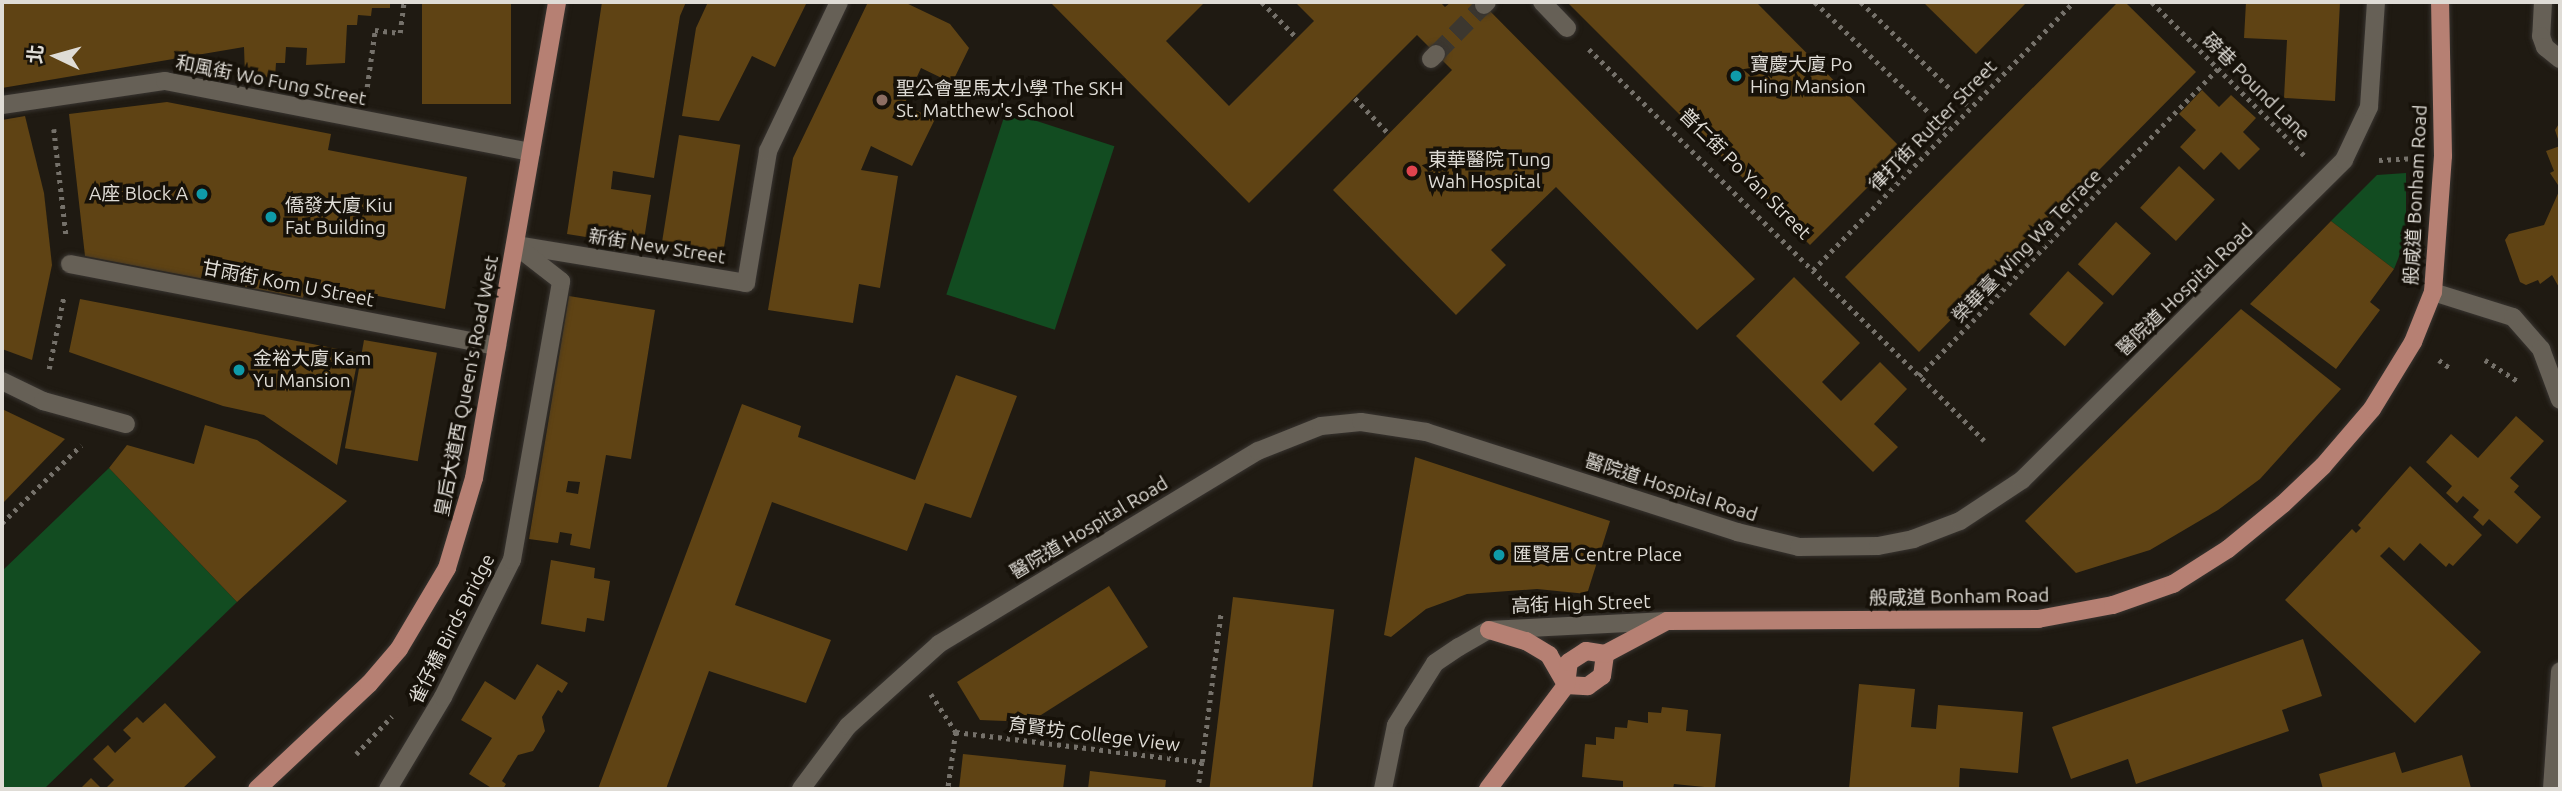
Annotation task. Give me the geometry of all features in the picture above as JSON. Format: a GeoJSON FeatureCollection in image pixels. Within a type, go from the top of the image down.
{"type":"FeatureCollection","features":[{"type":"Feature","properties":{"kind":"main road","name":"皇后大道西 Queen's Road West"},"geometry":{"type":"LineString","coordinates":[[257,789],[369,684],[425,610],[464,524],[557,2]]}},
{"type":"Feature","properties":{"kind":"main road","name":"般咸道 Bonham Road"},"geometry":{"type":"LineString","coordinates":[[1488,789],[1566,685],[1569,662],[1586,651],[1605,654],[1667,621],[2038,619],[2113,605],[2173,584],[2228,549],[2323,466],[2372,409],[2413,342],[2433,292],[2443,156],[2440,2]]}},
{"type":"Feature","properties":{"kind":"main road"},"geometry":{"type":"LineString","coordinates":[[1489,630],[1526,641],[1549,654],[1566,685],[1588,686],[1602,676],[1605,654]]}},
{"type":"Feature","properties":{"kind":"street","name":"新街 New Street"},"geometry":{"type":"LineString","coordinates":[[515,245],[746,283],[768,151],[839,2]]}},
{"type":"Feature","properties":{"kind":"street"},"geometry":{"type":"LineString","coordinates":[[1542,2],[1567,28]]}},
{"type":"Feature","properties":{"kind":"street","name":"醫院道 Hospital Road"},"geometry":{"type":"LineString","coordinates":[[801,789],[848,726],[939,644],[1258,451],[1321,426],[1372,423],[1426,432],[1737,533],[1799,547],[1853,549],[1894,544],[1960,521],[2022,480],[2344,160],[2369,107],[2376,2]]}},
{"type":"Feature","properties":{"kind":"street"},"geometry":{"type":"LineString","coordinates":[[2543,2],[2541,36],[2545,47],[2560,60]]}},
{"type":"Feature","properties":{"kind":"street","name":"和風街 Wo Fung Street"},"geometry":{"type":"LineString","coordinates":[[2,105],[165,81],[531,152]]}},
{"type":"Feature","properties":{"kind":"street","name":"雀仔橋 Birds Bridge"},"geometry":{"type":"LineString","coordinates":[[388,789],[443,697],[512,560],[561,281],[515,245]]}},
{"type":"Feature","properties":{"kind":"street","name":"甘雨街 Kom U Street"},"geometry":{"type":"LineString","coordinates":[[70,264],[497,346]]}},
{"type":"Feature","properties":{"kind":"street"},"geometry":{"type":"LineString","coordinates":[[2433,292],[2513,317],[2541,349],[2560,400]]}},
{"type":"Feature","properties":{"kind":"street"},"geometry":{"type":"LineString","coordinates":[[2,381],[43,401],[126,424]]}},
{"type":"Feature","properties":{"kind":"street","name":"高街 High Street"},"geometry":{"type":"LineString","coordinates":[[1383,789],[1396,725],[1418,687],[1435,663],[1489,630],[1667,621]]}},
{"type":"Feature","properties":{"kind":"street"},"geometry":{"type":"LineString","coordinates":[[2552,789],[2560,671]]}},
{"type":"Feature","properties":{"kind":"path"},"geometry":{"type":"LineString","coordinates":[[363,120],[375,30],[400,33],[404,2]]}},
{"type":"Feature","properties":{"kind":"path"},"geometry":{"type":"LineString","coordinates":[[1262,2],[1297,38]]}},
{"type":"Feature","properties":{"kind":"path"},"geometry":{"type":"LineString","coordinates":[[1815,2],[1948,131]]}},
{"type":"Feature","properties":{"kind":"path"},"geometry":{"type":"LineString","coordinates":[[1861,2],[1970,108]]}},
{"type":"Feature","properties":{"kind":"path","name":"律打街 Rutter Street"},"geometry":{"type":"LineString","coordinates":[[1812,270],[2074,2]]}},
{"type":"Feature","properties":{"kind":"path","name":"磅巷 Pound Lane"},"geometry":{"type":"LineString","coordinates":[[2152,2],[2310,161]]}},
{"type":"Feature","properties":{"kind":"path","name":"普仁街 Po Yan Street"},"geometry":{"type":"LineString","coordinates":[[1567,28],[1919,376]]}},
{"type":"Feature","properties":{"kind":"path","name":"榮華臺 Wing Wa Terrace"},"geometry":{"type":"LineString","coordinates":[[1919,376],[2218,69]]}},
{"type":"Feature","properties":{"kind":"path"},"geometry":{"type":"LineString","coordinates":[[1354,98],[1389,134]]}},
{"type":"Feature","properties":{"kind":"path"},"geometry":{"type":"LineString","coordinates":[[2485,360],[2528,389]]}},
{"type":"Feature","properties":{"kind":"path"},"geometry":{"type":"LineString","coordinates":[[1919,376],[1984,441]]}},
{"type":"Feature","properties":{"kind":"path"},"geometry":{"type":"LineString","coordinates":[[2,523],[108,419]]}},
{"type":"Feature","properties":{"kind":"path"},"geometry":{"type":"LineString","coordinates":[[1202,762],[1221,612]]}},
{"type":"Feature","properties":{"kind":"path"},"geometry":{"type":"LineString","coordinates":[[928,690],[956,732],[948,789]]}},
{"type":"Feature","properties":{"kind":"path","name":"雀仔橋 Birds Bridge"},"geometry":{"type":"LineString","coordinates":[[356,754],[397,711]]}},
{"type":"Feature","properties":{"kind":"path","name":"育賢坊 College View"},"geometry":{"type":"LineString","coordinates":[[956,732],[1202,762],[1198,789]]}},
{"type":"Feature","properties":{"kind":"green space"},"geometry":{"type":"Polygon","coordinates":[[[1006,111],[1114,146],[1055,330],[946,295],[1006,111]]]}},
{"type":"Feature","properties":{"kind":"green space"},"geometry":{"type":"Polygon","coordinates":[[[2406,173],[2406,239],[2394,269],[2331,221],[2377,175],[2406,173]]]}},
{"type":"Feature","properties":{"kind":"green space"},"geometry":{"type":"Polygon","coordinates":[[[109,468],[237,602],[44,789],[2,789],[2,571],[109,468]]]}},
{"type":"Feature","properties":{"kind":"building"},"geometry":{"type":"Polygon","coordinates":[[[2,2],[390,2],[390,8],[372,8],[371,16],[358,15],[357,25],[347,25],[345,63],[306,65],[307,48],[286,47],[285,63],[276,63],[275,78],[245,76],[244,47],[2,88],[2,2]]]}},
{"type":"Feature","properties":{"kind":"building"},"geometry":{"type":"Polygon","coordinates":[[[422,2],[511,2],[511,104],[422,104],[422,2]]]}},
{"type":"Feature","properties":{"kind":"building"},"geometry":{"type":"Polygon","coordinates":[[[602,2],[686,2],[680,16],[654,178],[613,171],[611,189],[651,195],[643,246],[567,234],[602,2]]]}},
{"type":"Feature","properties":{"kind":"building"},"geometry":{"type":"Polygon","coordinates":[[[708,2],[807,2],[775,67],[752,56],[719,121],[682,116],[696,28],[708,2]]]}},
{"type":"Feature","properties":{"kind":"building"},"geometry":{"type":"Polygon","coordinates":[[[868,2],[904,2],[950,24],[969,48],[952,83],[921,68],[904,105],[935,119],[912,166],[871,146],[861,170],[898,176],[880,288],[859,284],[853,323],[768,310],[793,158],[868,2]]]}},
{"type":"Feature","properties":{"kind":"building"},"geometry":{"type":"Polygon","coordinates":[[[1050,2],[1205,2],[1166,41],[1229,106],[1314,21],[1295,2],[1440,2],[1445,7],[1451,2],[1481,2],[1755,279],[1697,330],[1556,187],[1491,250],[1506,265],[1456,315],[1333,190],[1452,70],[1417,35],[1249,203],[1050,2]]]}},
{"type":"Feature","properties":{"kind":"building","name":"寶慶大廈 Po Hing Mansion"},"geometry":{"type":"Polygon","coordinates":[[[1567,2],[1756,2],[1904,151],[1810,245],[1567,2]]]}},
{"type":"Feature","properties":{"kind":"building"},"geometry":{"type":"Polygon","coordinates":[[[1923,2],[2027,2],[1976,54],[1923,2]]]}},
{"type":"Feature","properties":{"kind":"building"},"geometry":{"type":"Polygon","coordinates":[[[2118,2],[2125,2],[2196,72],[1919,352],[1845,277],[2118,2]]]}},
{"type":"Feature","properties":{"kind":"building"},"geometry":{"type":"Polygon","coordinates":[[[2246,2],[2340,2],[2335,101],[2284,98],[2287,40],[2244,38],[2246,2]]]}},
{"type":"Feature","properties":{"kind":"building"},"geometry":{"type":"Polygon","coordinates":[[[2202,90],[2219,107],[2231,95],[2256,118],[2243,132],[2260,149],[2239,170],[2221,152],[2204,170],[2180,147],[2196,130],[2179,114],[2202,90]]]}},
{"type":"Feature","properties":{"kind":"building","name":"僑發大廈 Kiu Fat Building"},"geometry":{"type":"Polygon","coordinates":[[[167,102],[331,134],[328,150],[467,177],[445,309],[306,282],[303,298],[85,256],[69,114],[167,102]]]}},
{"type":"Feature","properties":{"kind":"building"},"geometry":{"type":"Polygon","coordinates":[[[25,116],[44,193],[52,265],[32,360],[2,349],[2,120],[25,116]]]}},
{"type":"Feature","properties":{"kind":"building"},"geometry":{"type":"Polygon","coordinates":[[[2560,122],[2560,145],[2555,130],[2560,122]]]}},
{"type":"Feature","properties":{"kind":"building"},"geometry":{"type":"Polygon","coordinates":[[[679,135],[740,145],[722,258],[661,249],[679,135]]]}},
{"type":"Feature","properties":{"kind":"building"},"geometry":{"type":"Polygon","coordinates":[[[2560,146],[2560,188],[2550,173],[2554,171],[2546,151],[2560,146]]]}},
{"type":"Feature","properties":{"kind":"building"},"geometry":{"type":"Polygon","coordinates":[[[2179,166],[2215,199],[2176,241],[2140,208],[2179,166]]]}},
{"type":"Feature","properties":{"kind":"building"},"geometry":{"type":"Polygon","coordinates":[[[2560,189],[2560,289],[2552,275],[2540,284],[2538,280],[2526,285],[2520,282],[2505,240],[2509,234],[2544,225],[2560,189]]]}},
{"type":"Feature","properties":{"kind":"building"},"geometry":{"type":"Polygon","coordinates":[[[2331,221],[2394,269],[2370,302],[2380,310],[2336,369],[2250,304],[2331,221]]]}},
{"type":"Feature","properties":{"kind":"building"},"geometry":{"type":"Polygon","coordinates":[[[2116,222],[2151,253],[2113,296],[2078,264],[2116,222]]]}},
{"type":"Feature","properties":{"kind":"building"},"geometry":{"type":"Polygon","coordinates":[[[2068,271],[2104,303],[2065,346],[2029,314],[2068,271]]]}},
{"type":"Feature","properties":{"kind":"building"},"geometry":{"type":"Polygon","coordinates":[[[1794,277],[1860,343],[1822,382],[1841,401],[1880,362],[1907,389],[1874,424],[1898,447],[1873,472],[1736,336],[1794,277]]]}},
{"type":"Feature","properties":{"kind":"building"},"geometry":{"type":"Polygon","coordinates":[[[569,296],[655,310],[631,459],[606,455],[590,549],[570,545],[572,534],[560,532],[558,543],[529,539],[569,296]],[[568,481],[566,492],[578,494],[580,482],[568,481]]]}},
{"type":"Feature","properties":{"kind":"building","name":"金裕大廈 Kam Yu Mansion"},"geometry":{"type":"Polygon","coordinates":[[[80,299],[359,353],[337,465],[264,415],[223,406],[69,352],[80,299]]]}},
{"type":"Feature","properties":{"kind":"building"},"geometry":{"type":"Polygon","coordinates":[[[2241,309],[2341,389],[2260,479],[2218,510],[2150,550],[2076,573],[2025,521],[2241,309]]]}},
{"type":"Feature","properties":{"kind":"building"},"geometry":{"type":"Polygon","coordinates":[[[364,340],[437,353],[418,461],[345,448],[364,340]]]}},
{"type":"Feature","properties":{"kind":"building"},"geometry":{"type":"Polygon","coordinates":[[[956,375],[1017,396],[971,518],[925,503],[907,551],[772,502],[735,605],[831,640],[806,703],[709,671],[666,789],[598,789],[742,404],[801,426],[798,437],[915,480],[956,375]]]}},
{"type":"Feature","properties":{"kind":"building"},"geometry":{"type":"Polygon","coordinates":[[[2,409],[65,439],[2,504],[2,409]]]}},
{"type":"Feature","properties":{"kind":"building"},"geometry":{"type":"Polygon","coordinates":[[[2516,416],[2544,441],[2510,478],[2519,486],[2514,492],[2541,517],[2517,544],[2489,519],[2483,526],[2473,517],[2479,510],[2463,496],[2457,503],[2446,493],[2452,486],[2426,462],[2451,434],[2478,458],[2516,416]]]}},
{"type":"Feature","properties":{"kind":"building"},"geometry":{"type":"Polygon","coordinates":[[[205,425],[257,440],[347,501],[237,602],[109,468],[127,445],[194,464],[205,425]]]}},
{"type":"Feature","properties":{"kind":"building","name":"匯賢居 Centre Place"},"geometry":{"type":"Polygon","coordinates":[[[1415,457],[1610,521],[1587,594],[1537,589],[1467,594],[1426,609],[1391,637],[1384,635],[1415,457]]]}},
{"type":"Feature","properties":{"kind":"building"},"geometry":{"type":"Polygon","coordinates":[[[2410,466],[2482,535],[2453,566],[2449,563],[2446,567],[2420,543],[2404,561],[2389,547],[2380,556],[2481,652],[2415,723],[2285,600],[2352,529],[2356,533],[2361,528],[2358,525],[2410,466]]]}},
{"type":"Feature","properties":{"kind":"building"},"geometry":{"type":"Polygon","coordinates":[[[551,560],[595,568],[594,578],[610,581],[604,621],[587,618],[585,632],[541,624],[551,560]]]}},
{"type":"Feature","properties":{"kind":"building"},"geometry":{"type":"Polygon","coordinates":[[[1109,586],[1148,647],[1030,722],[980,720],[957,682],[1109,586]]]}},
{"type":"Feature","properties":{"kind":"building"},"geometry":{"type":"Polygon","coordinates":[[[1233,597],[1334,609],[1312,789],[1209,789],[1233,597]]]}},
{"type":"Feature","properties":{"kind":"building"},"geometry":{"type":"Polygon","coordinates":[[[2303,639],[2322,696],[2282,710],[2289,731],[2136,784],[2128,759],[2071,779],[2052,727],[2303,639]]]}},
{"type":"Feature","properties":{"kind":"building"},"geometry":{"type":"Polygon","coordinates":[[[537,664],[568,683],[562,693],[558,690],[542,717],[545,731],[533,751],[518,755],[502,781],[506,784],[503,789],[493,789],[469,774],[492,738],[461,720],[485,681],[515,700],[537,664]]]}},
{"type":"Feature","properties":{"kind":"building"},"geometry":{"type":"Polygon","coordinates":[[[1859,684],[1915,689],[1911,727],[1936,729],[1938,705],[2023,712],[2018,773],[1960,768],[1959,789],[1849,789],[1859,684]]]}},
{"type":"Feature","properties":{"kind":"building"},"geometry":{"type":"Polygon","coordinates":[[[165,703],[216,757],[182,789],[105,789],[114,780],[93,759],[108,745],[115,753],[131,738],[123,730],[137,717],[143,723],[165,703]]]}},
{"type":"Feature","properties":{"kind":"building"},"geometry":{"type":"Polygon","coordinates":[[[1662,707],[1688,710],[1686,731],[1721,734],[1715,788],[1674,784],[1673,789],[1623,789],[1623,781],[1582,777],[1585,744],[1596,745],[1596,737],[1614,739],[1615,727],[1627,728],[1628,720],[1648,723],[1648,712],[1661,713],[1662,707]]]}},
{"type":"Feature","properties":{"kind":"building"},"geometry":{"type":"Polygon","coordinates":[[[2395,752],[2402,773],[2462,755],[2471,788],[2323,789],[2319,774],[2395,752]]]}},
{"type":"Feature","properties":{"kind":"building"},"geometry":{"type":"Polygon","coordinates":[[[963,754],[1066,765],[1063,789],[959,789],[963,754]]]}},
{"type":"Feature","properties":{"kind":"building"},"geometry":{"type":"Polygon","coordinates":[[[1090,771],[1166,780],[1165,789],[1088,789],[1090,771]]]}},
{"type":"Feature","properties":{"kind":"building"},"geometry":{"type":"Polygon","coordinates":[[[91,778],[102,789],[80,789],[91,778]]]}},
{"type":"Feature","properties":{"kind":"tunnel"},"geometry":{"type":"LineString","coordinates":[[1436,54],[1484,5]]}},
{"type":"Feature","properties":{"kind":"place","name":"寶慶大廈 Po Hing Mansion"},"geometry":{"type":"Point","coordinates":[1736,76]}},
{"type":"Feature","properties":{"kind":"place","name":"聖公會聖馬太小學 The SKH St. Matthew's School"},"geometry":{"type":"Point","coordinates":[882,100]}},
{"type":"Feature","properties":{"kind":"place","name":"東華醫院 Tung Wah Hospital"},"geometry":{"type":"Point","coordinates":[1412,171]}},
{"type":"Feature","properties":{"kind":"place","name":"A座 Block A"},"geometry":{"type":"Point","coordinates":[202,194]}},
{"type":"Feature","properties":{"kind":"place","name":"僑發大廈 Kiu Fat Building"},"geometry":{"type":"Point","coordinates":[271,217]}},
{"type":"Feature","properties":{"kind":"place","name":"金裕大廈 Kam Yu Mansion"},"geometry":{"type":"Point","coordinates":[239,370]}},
{"type":"Feature","properties":{"kind":"place","name":"匯賢居 Centre Place"},"geometry":{"type":"Point","coordinates":[1499,555]}}]}
